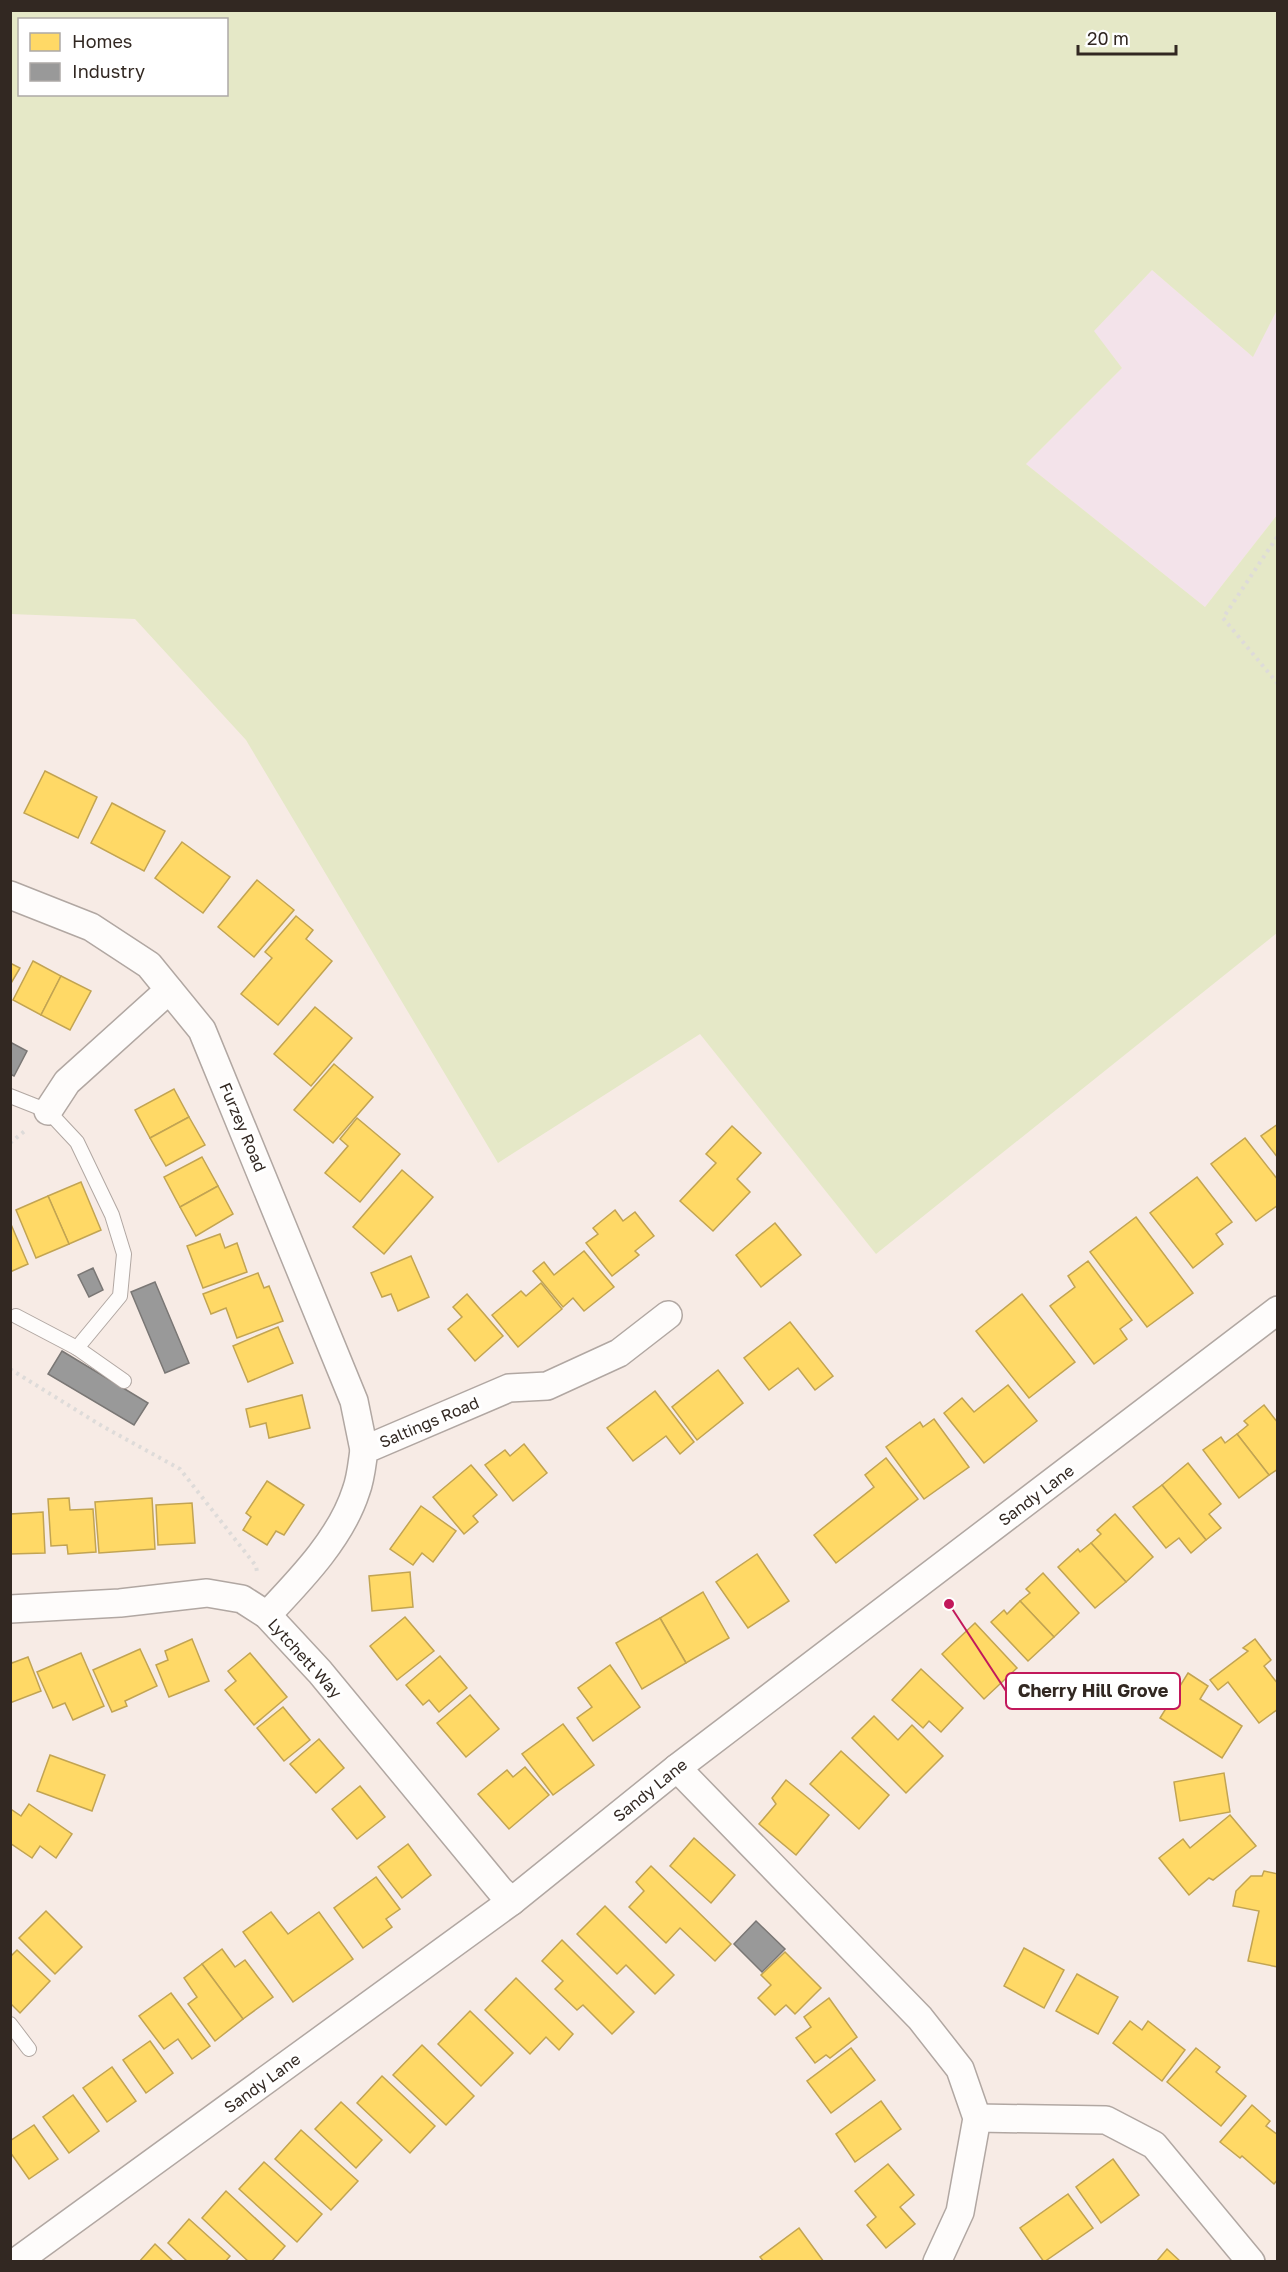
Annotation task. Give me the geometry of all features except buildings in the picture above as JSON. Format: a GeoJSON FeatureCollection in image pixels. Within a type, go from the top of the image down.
{"type":"FeatureCollection","features":[{"type":"Feature","properties":{"kind":"street","name":"Furzey Road"},"geometry":{"type":"LineString","coordinates":[[10,895],[91,927],[149,965],[202,1030],[245,1129],[354,1401],[364,1450]]}},
{"type":"Feature","properties":{"kind":"street"},"geometry":{"type":"LineString","coordinates":[[48,1111],[67,1082],[169,990]]}},
{"type":"Feature","properties":{"kind":"street","name":"Sandy Lane"},"geometry":{"type":"LineString","coordinates":[[16,2262],[512,1900],[677,1768],[1278,1310]]}},
{"type":"Feature","properties":{"kind":"street","name":"Saltings Road"},"geometry":{"type":"LineString","coordinates":[[267,1615],[314,1562],[346,1516],[357,1490],[364,1450],[509,1388],[547,1386],[619,1353],[668,1315]]}},
{"type":"Feature","properties":{"kind":"street","name":"Lytchett Way"},"geometry":{"type":"LineString","coordinates":[[10,1609],[120,1603],[207,1593],[242,1599],[267,1615],[320,1672],[500,1890],[512,1900]]}},
{"type":"Feature","properties":{"kind":"street"},"geometry":{"type":"LineString","coordinates":[[677,1768],[920,2018],[960,2069],[976,2118],[960,2212],[937,2262]]}},
{"type":"Feature","properties":{"kind":"street"},"geometry":{"type":"LineString","coordinates":[[976,2118],[1107,2120],[1154,2145],[1251,2262]]}},
{"type":"Feature","properties":{"kind":"lane"},"geometry":{"type":"LineString","coordinates":[[10,1096],[48,1111],[77,1142],[112,1215],[124,1254],[120,1296],[77,1348]]}},
{"type":"Feature","properties":{"kind":"lane"},"geometry":{"type":"LineString","coordinates":[[16,1316],[77,1348],[124,1381]]}},
{"type":"Feature","properties":{"kind":"lane"},"geometry":{"type":"LineString","coordinates":[[10,2024],[29,2049]]}},
{"type":"Feature","properties":{"kind":"path"},"geometry":{"type":"LineString","coordinates":[[1277,537],[1223,618],[1278,684]]}},
{"type":"Feature","properties":{"kind":"path"},"geometry":{"type":"LineString","coordinates":[[10,1368],[102,1426],[180,1469],[256,1566],[267,1615]]}},
{"type":"Feature","properties":{"kind":"shaded area"},"geometry":{"type":"Polygon","coordinates":[[[1152,270],[1252,356],[1277,310],[1277,515],[1205,607],[1026,464],[1122,368],[1093,331],[1152,270]]]}},
{"type":"Feature","properties":{"kind":"green space"},"geometry":{"type":"Polygon","coordinates":[[[11,10],[1277,11],[1277,310],[1253,357],[1152,270],[1094,331],[1122,368],[1026,464],[1205,607],[1277,515],[1277,933],[876,1254],[700,1034],[498,1163],[246,740],[135,619],[11,614],[11,10]]]}},
{"type":"Feature","properties":{"kind":"place","name":"Cherry Hill Grove"},"geometry":{"type":"Point","coordinates":[949,1604]}}]}
